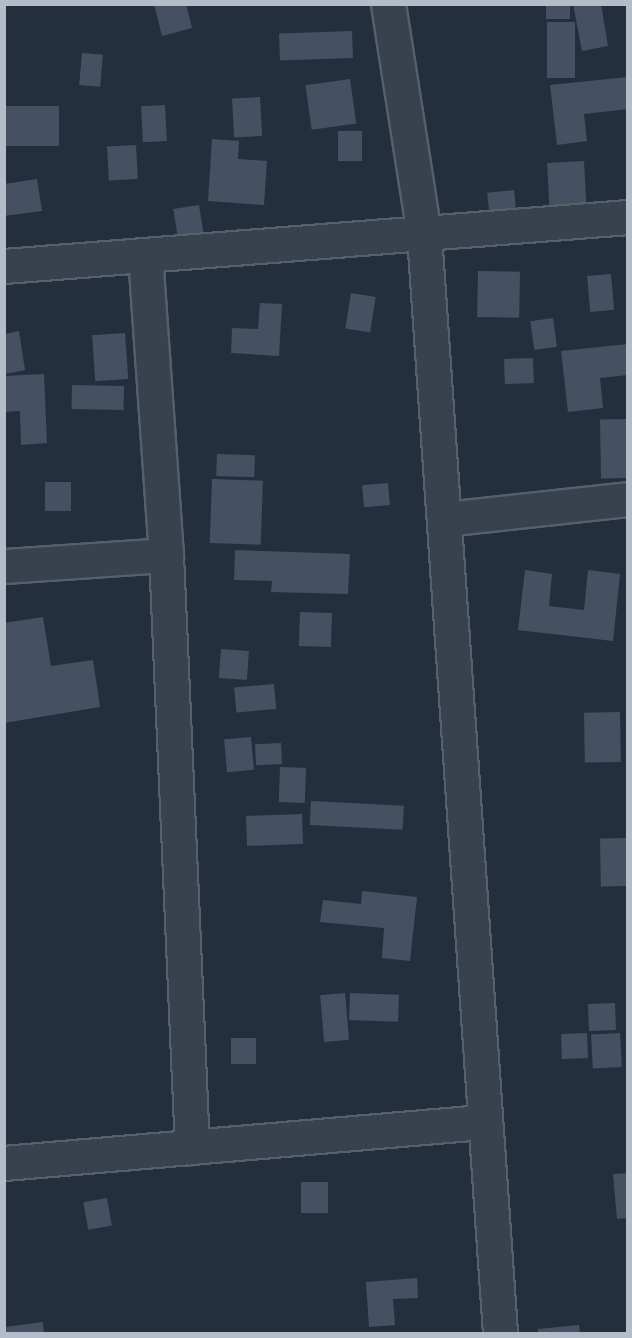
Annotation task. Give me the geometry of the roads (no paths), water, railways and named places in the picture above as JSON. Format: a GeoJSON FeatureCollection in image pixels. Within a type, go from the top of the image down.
{"type":"FeatureCollection","features":[{"type":"Feature","properties":{"kind":"street"},"geometry":{"type":"LineString","coordinates":[[388,4],[424,235],[500,1334]]}},
{"type":"Feature","properties":{"kind":"street"},"geometry":{"type":"LineString","coordinates":[[4,266],[424,235],[627,217]]}},
{"type":"Feature","properties":{"kind":"street"},"geometry":{"type":"LineString","coordinates":[[145,255],[166,555],[192,1148]]}},
{"type":"Feature","properties":{"kind":"street"},"geometry":{"type":"LineString","coordinates":[[444,519],[627,499]]}},
{"type":"Feature","properties":{"kind":"street"},"geometry":{"type":"LineString","coordinates":[[4,566],[166,555]]}},
{"type":"Feature","properties":{"kind":"street"},"geometry":{"type":"LineString","coordinates":[[4,1163],[486,1122]]}}]}
